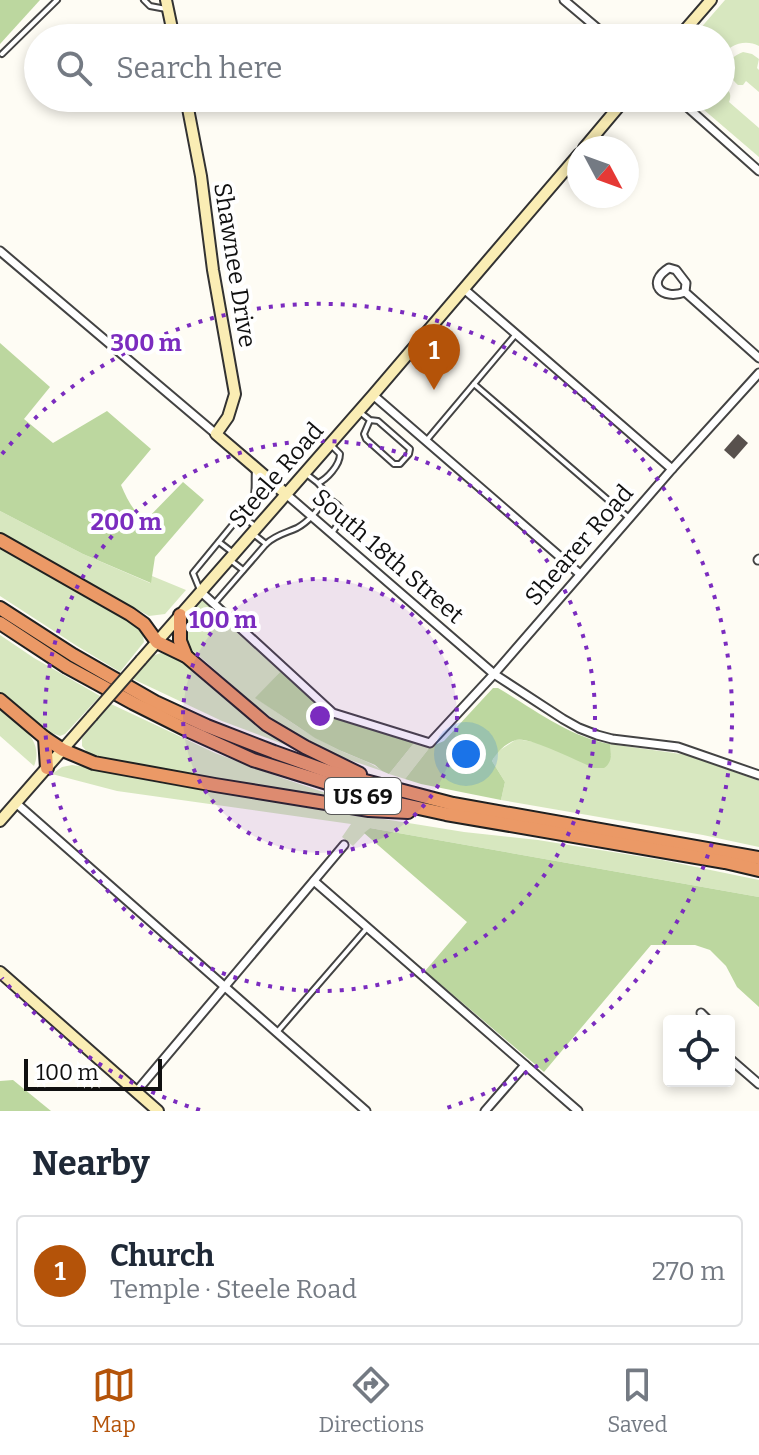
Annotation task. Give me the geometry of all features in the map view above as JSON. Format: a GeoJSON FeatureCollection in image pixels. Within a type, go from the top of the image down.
{"type":"FeatureCollection","features":[{"type":"Feature","properties":{"kind":"highway"},"geometry":{"type":"LineString","coordinates":[[0,540],[130,614],[144,624],[157,642],[186,656],[266,724],[305,747],[387,786]]}},
{"type":"Feature","properties":{"kind":"highway","name":"US 69"},"geometry":{"type":"LineString","coordinates":[[0,608],[111,678],[181,714],[327,771],[453,804],[759,858]]}},
{"type":"Feature","properties":{"kind":"highway"},"geometry":{"type":"LineString","coordinates":[[180,615],[180,641],[186,656]]}},
{"type":"Feature","properties":{"kind":"highway","name":"US 69"},"geometry":{"type":"LineString","coordinates":[[0,623],[67,667],[133,703],[253,760],[359,795],[446,814],[759,870]]}},
{"type":"Feature","properties":{"kind":"highway"},"geometry":{"type":"LineString","coordinates":[[0,700],[45,738],[63,750],[94,763],[369,810],[446,814]]}},
{"type":"Feature","properties":{"kind":"highway"},"geometry":{"type":"LineString","coordinates":[[45,738],[47,768]]}},
{"type":"Feature","properties":{"kind":"street"},"geometry":{"type":"LineString","coordinates":[[564,0],[592,24]]}},
{"type":"Feature","properties":{"kind":"street"},"geometry":{"type":"LineString","coordinates":[[690,24],[711,0]]}},
{"type":"Feature","properties":{"kind":"street","name":"Shawnee Drive"},"geometry":{"type":"LineString","coordinates":[[189,112],[235,394],[228,417],[216,434]]}},
{"type":"Feature","properties":{"kind":"street"},"geometry":{"type":"LineString","coordinates":[[594,136],[614,112]]}},
{"type":"Feature","properties":{"kind":"street"},"geometry":{"type":"LineString","coordinates":[[692,112],[759,171]]}},
{"type":"Feature","properties":{"kind":"street","name":"Steele Road"},"geometry":{"type":"LineString","coordinates":[[0,821],[567,168]]}},
{"type":"Feature","properties":{"kind":"street","name":"South 18th Street"},"geometry":{"type":"LineString","coordinates":[[0,251],[494,674],[579,728],[612,739],[678,747],[759,775]]}},
{"type":"Feature","properties":{"kind":"street"},"geometry":{"type":"LineString","coordinates":[[464,289],[672,469]]}},
{"type":"Feature","properties":{"kind":"street"},"geometry":{"type":"LineString","coordinates":[[685,292],[759,358]]}},
{"type":"Feature","properties":{"kind":"street","name":"Shearer Road"},"geometry":{"type":"LineString","coordinates":[[214,604],[333,713],[430,743],[672,469],[758,377]]}},
{"type":"Feature","properties":{"kind":"street"},"geometry":{"type":"LineString","coordinates":[[373,395],[580,574]]}},
{"type":"Feature","properties":{"kind":"street"},"geometry":{"type":"LineString","coordinates":[[201,592],[214,604]]}},
{"type":"Feature","properties":{"kind":"street"},"geometry":{"type":"LineString","coordinates":[[16,803],[366,1111]]}},
{"type":"Feature","properties":{"kind":"street"},"geometry":{"type":"LineString","coordinates":[[136,1092],[344,845]]}},
{"type":"Feature","properties":{"kind":"street"},"geometry":{"type":"LineString","coordinates":[[314,881],[578,1111]]}},
{"type":"Feature","properties":{"kind":"street"},"geometry":{"type":"LineString","coordinates":[[0,972],[158,1111]]}},
{"type":"Feature","properties":{"kind":"street"},"geometry":{"type":"LineString","coordinates":[[735,1063],[759,1084]]}},
{"type":"Feature","properties":{"kind":"street"},"geometry":{"type":"LineString","coordinates":[[485,1111],[525,1065]]}},
{"type":"Feature","properties":{"kind":"lane"},"geometry":{"type":"LineString","coordinates":[[33,24],[57,0]]}},
{"type":"Feature","properties":{"kind":"lane"},"geometry":{"type":"LineString","coordinates":[[144,0],[155,8],[167,5]]}},
{"type":"Feature","properties":{"kind":"lane"},"geometry":{"type":"LineString","coordinates":[[2,54],[24,32]]}},
{"type":"Feature","properties":{"kind":"lane"},"geometry":{"type":"LineString","coordinates":[[426,441],[516,334]]}},
{"type":"Feature","properties":{"kind":"lane"},"geometry":{"type":"LineString","coordinates":[[474,384],[629,518]]}},
{"type":"Feature","properties":{"kind":"lane"},"geometry":{"type":"LineString","coordinates":[[359,411],[370,420],[378,421],[410,449],[400,464],[394,464],[366,439],[364,434],[370,420]]}},
{"type":"Feature","properties":{"kind":"lane"},"geometry":{"type":"LineString","coordinates":[[318,483],[340,461],[340,454],[330,444]]}},
{"type":"Feature","properties":{"kind":"lane"},"geometry":{"type":"LineString","coordinates":[[201,592],[193,573],[253,500],[256,468]]}},
{"type":"Feature","properties":{"kind":"lane"},"geometry":{"type":"LineString","coordinates":[[214,604],[266,544],[275,536],[298,527],[312,516],[326,498],[318,483],[305,473]]}},
{"type":"Feature","properties":{"kind":"lane"},"geometry":{"type":"LineString","coordinates":[[326,498],[332,500],[343,517],[332,533]]}},
{"type":"Feature","properties":{"kind":"lane"},"geometry":{"type":"LineString","coordinates":[[241,515],[266,544]]}},
{"type":"Feature","properties":{"kind":"lane"},"geometry":{"type":"LineString","coordinates":[[219,542],[243,570]]}},
{"type":"Feature","properties":{"kind":"lane"},"geometry":{"type":"LineString","coordinates":[[277,1033],[368,927]]}},
{"type":"Feature","properties":{"kind":"green space"},"geometry":{"type":"Polygon","coordinates":[[[0,0],[40,0],[0,44],[0,0]]]}},
{"type":"Feature","properties":{"kind":"green space"},"geometry":{"type":"Polygon","coordinates":[[[725,0],[759,0],[759,46],[748,43],[735,46],[735,24],[704,24],[725,0]]]}},
{"type":"Feature","properties":{"kind":"green space"},"geometry":{"type":"Polygon","coordinates":[[[743,52],[759,59],[759,92],[746,81],[743,85],[735,81],[737,55],[743,52]]]}},
{"type":"Feature","properties":{"kind":"green space"},"geometry":{"type":"Polygon","coordinates":[[[735,107],[759,128],[759,157],[706,112],[735,112],[735,107]]]}},
{"type":"Feature","properties":{"kind":"green space"},"geometry":{"type":"Polygon","coordinates":[[[0,343],[50,387],[24,419],[53,443],[107,411],[151,449],[121,485],[145,521],[183,482],[204,500],[155,557],[151,583],[83,554],[0,511],[0,343]]]}},
{"type":"Feature","properties":{"kind":"green space"},"geometry":{"type":"Polygon","coordinates":[[[0,511],[83,554],[150,583],[152,576],[186,590],[165,614],[149,616],[0,534],[0,511]]]}},
{"type":"Feature","properties":{"kind":"green space"},"geometry":{"type":"Polygon","coordinates":[[[0,546],[132,620],[142,630],[144,642],[120,672],[0,596],[0,546]]]}},
{"type":"Feature","properties":{"kind":"green space"},"geometry":{"type":"Polygon","coordinates":[[[204,600],[282,670],[256,698],[316,738],[382,771],[326,751],[292,732],[262,711],[192,650],[185,636],[185,622],[191,610],[204,600]]]}},
{"type":"Feature","properties":{"kind":"green space"},"geometry":{"type":"Polygon","coordinates":[[[0,635],[100,696],[65,734],[60,736],[46,731],[0,693],[0,635]]]}},
{"type":"Feature","properties":{"kind":"green space"},"geometry":{"type":"Polygon","coordinates":[[[161,653],[182,659],[291,747],[222,721],[133,679],[152,656],[161,653]]]}},
{"type":"Feature","properties":{"kind":"green space"},"geometry":{"type":"Polygon","coordinates":[[[282,670],[324,710],[414,743],[389,774],[315,738],[255,698],[282,670]]]}},
{"type":"Feature","properties":{"kind":"green space"},"geometry":{"type":"Polygon","coordinates":[[[493,688],[498,688],[566,729],[610,744],[609,763],[604,768],[594,768],[542,746],[516,740],[502,748],[492,761],[505,782],[501,800],[405,779],[430,747],[444,741],[493,688]]]}},
{"type":"Feature","properties":{"kind":"green space"},"geometry":{"type":"Polygon","coordinates":[[[111,704],[215,753],[338,797],[338,801],[103,760],[90,755],[82,746],[82,738],[111,704]]]}},
{"type":"Feature","properties":{"kind":"green space"},"geometry":{"type":"Polygon","coordinates":[[[0,708],[33,740],[36,748],[34,766],[0,736],[0,708]]]}},
{"type":"Feature","properties":{"kind":"green space"},"geometry":{"type":"Polygon","coordinates":[[[517,739],[611,756],[610,744],[688,755],[759,781],[759,847],[501,800],[505,782],[492,761],[497,752],[517,739]]]}},
{"type":"Feature","properties":{"kind":"green space"},"geometry":{"type":"Polygon","coordinates":[[[414,743],[430,747],[405,779],[389,774],[414,743]]]}},
{"type":"Feature","properties":{"kind":"green space"},"geometry":{"type":"Polygon","coordinates":[[[72,765],[155,782],[464,832],[538,840],[662,860],[759,880],[759,897],[370,828],[353,846],[342,837],[351,824],[117,791],[52,774],[72,765]]]}},
{"type":"Feature","properties":{"kind":"green space"},"geometry":{"type":"Polygon","coordinates":[[[370,828],[759,897],[759,1007],[737,987],[726,966],[710,950],[695,945],[651,945],[544,1072],[425,971],[467,922],[364,833],[370,828]]]}},
{"type":"Feature","properties":{"kind":"green space"},"geometry":{"type":"Polygon","coordinates":[[[13,1080],[51,1111],[0,1111],[0,1081],[13,1080]]]}},
{"type":"Feature","properties":{"kind":"building"},"geometry":{"type":"Polygon","coordinates":[[[738,434],[748,443],[734,459],[724,450],[738,434]]]}},
{"type":"Feature","properties":{"kind":"place","name":"Church"},"geometry":{"type":"Point","coordinates":[434,390]}}]}
